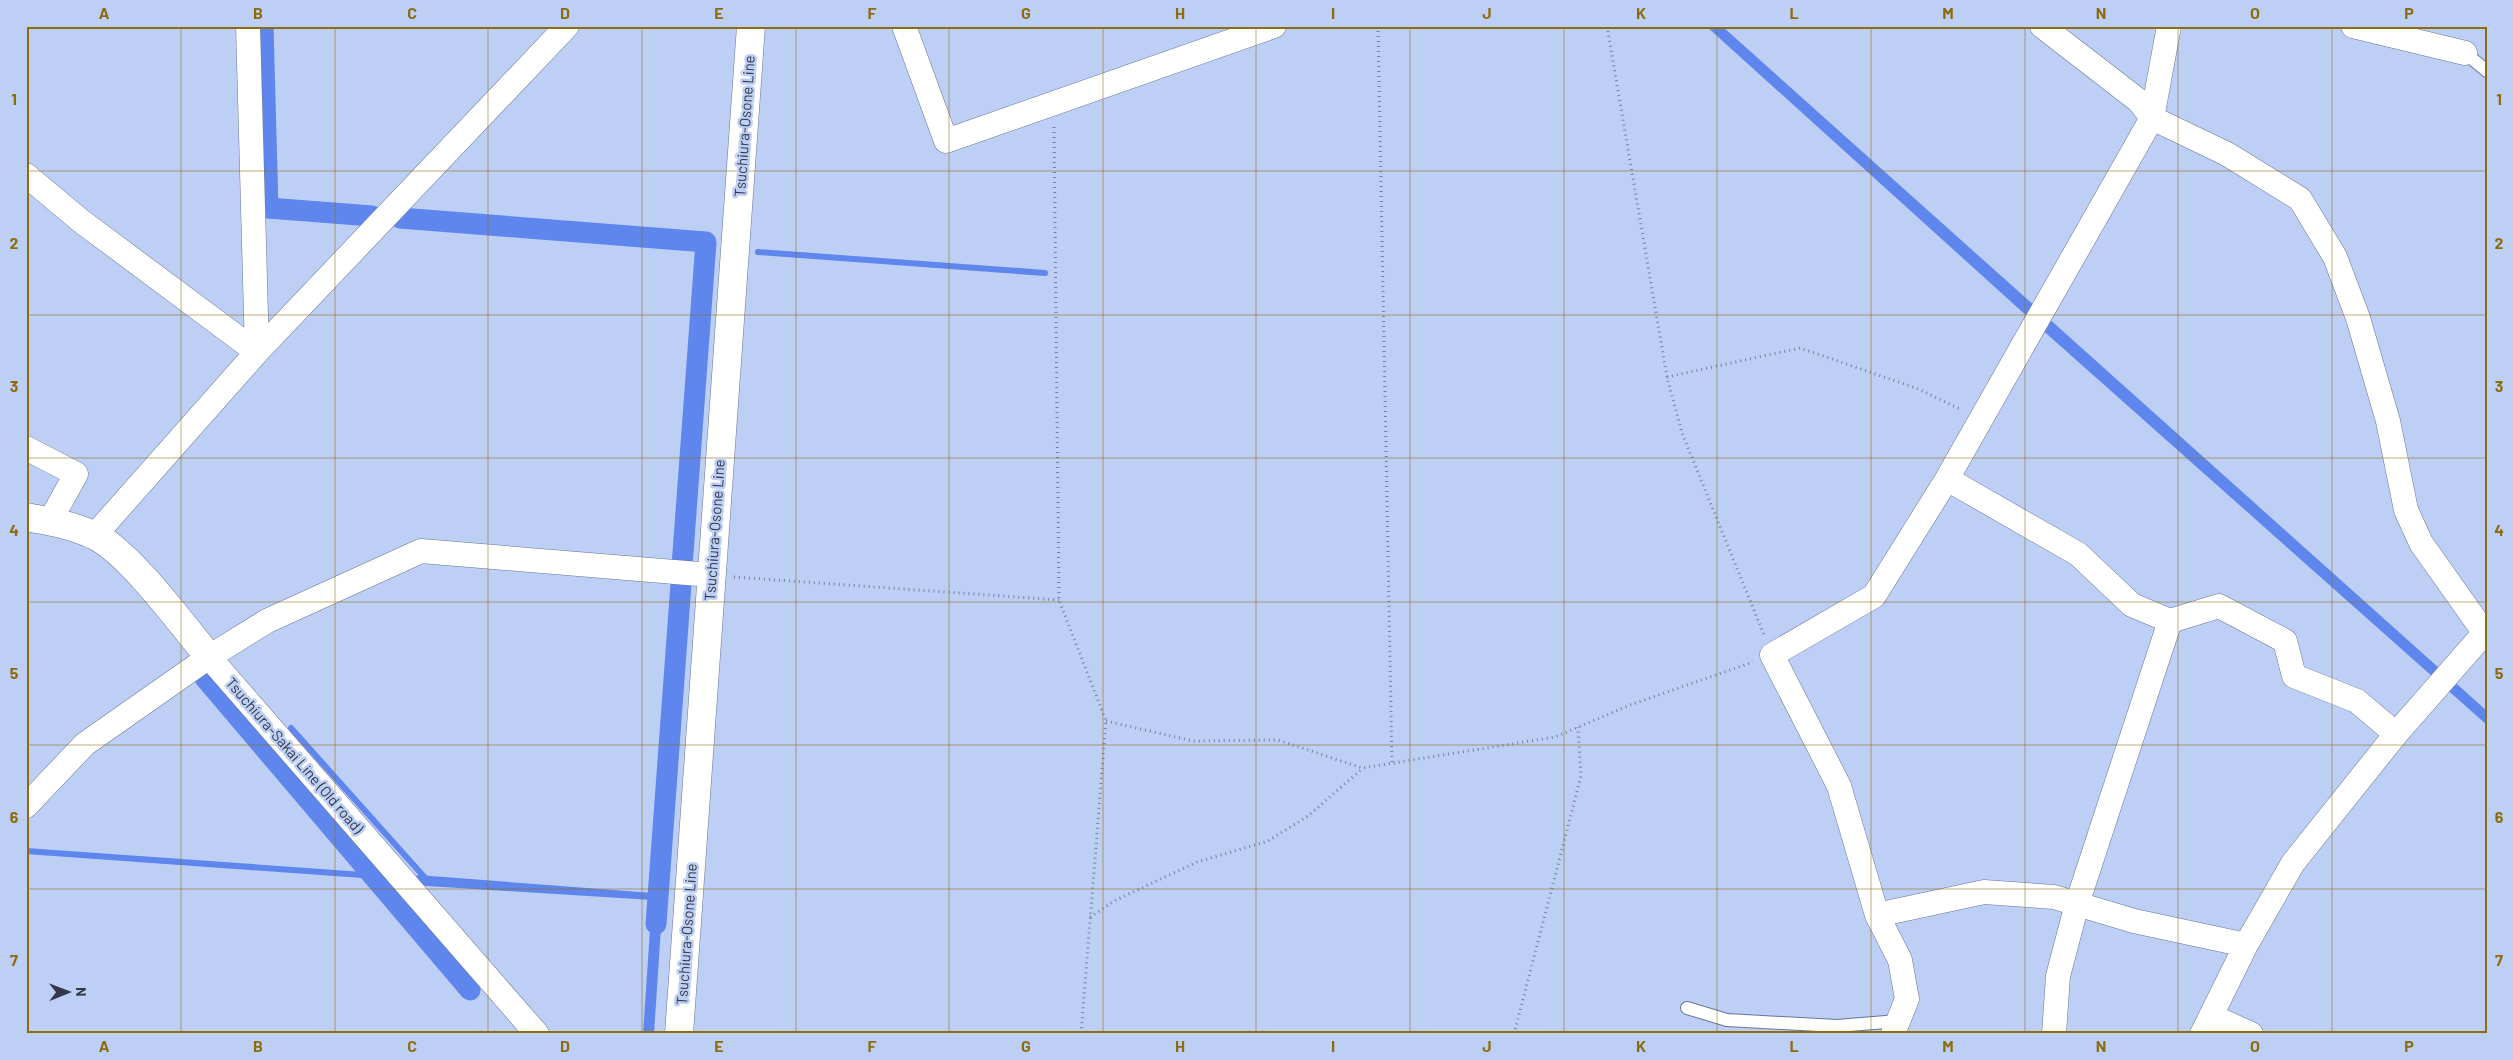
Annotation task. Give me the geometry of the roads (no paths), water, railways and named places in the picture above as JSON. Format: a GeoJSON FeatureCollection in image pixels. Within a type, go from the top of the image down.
{"type":"FeatureCollection","features":[{"type":"Feature","properties":{"kind":"main road","name":"Tsuchiura-Osone Line"},"geometry":{"type":"LineString","coordinates":[[679,1034],[751,26]]}},
{"type":"Feature","properties":{"kind":"main road","name":"Tsuchiura-Sakai Line (Old road)"},"geometry":{"type":"LineString","coordinates":[[38,519],[95,535],[130,564],[210,657]]}},
{"type":"Feature","properties":{"kind":"street"},"geometry":{"type":"LineString","coordinates":[[248,26],[257,352]]}},
{"type":"Feature","properties":{"kind":"street"},"geometry":{"type":"LineString","coordinates":[[95,535],[257,352],[567,26]]}},
{"type":"Feature","properties":{"kind":"street"},"geometry":{"type":"LineString","coordinates":[[904,26],[946,141],[1274,26]]}},
{"type":"Feature","properties":{"kind":"street"},"geometry":{"type":"LineString","coordinates":[[2042,26],[2139,101],[2152,118],[2227,154],[2300,199],[2335,257],[2358,318],[2388,421],[2406,510],[2421,543],[2485,631],[2396,734],[2294,863],[2246,945],[2206,1025],[2251,1034]]}},
{"type":"Feature","properties":{"kind":"street"},"geometry":{"type":"LineString","coordinates":[[1895,1028],[1907,999],[1900,960],[1877,915],[1839,786],[1772,655],[1874,596],[1947,479],[2152,118],[2169,26]]}},
{"type":"Feature","properties":{"kind":"street"},"geometry":{"type":"LineString","coordinates":[[2353,26],[2465,53]]}},
{"type":"Feature","properties":{"kind":"street"},"geometry":{"type":"LineString","coordinates":[[26,175],[81,221],[257,352]]}},
{"type":"Feature","properties":{"kind":"street"},"geometry":{"type":"LineString","coordinates":[[26,448],[76,474],[38,519]]}},
{"type":"Feature","properties":{"kind":"street"},"geometry":{"type":"LineString","coordinates":[[1947,479],[2078,554],[2132,605],[2170,621],[2219,606],[2285,641],[2294,676],[2358,701],[2396,734]]}},
{"type":"Feature","properties":{"kind":"street"},"geometry":{"type":"LineString","coordinates":[[26,806],[85,744],[210,657],[268,621],[421,551],[711,576]]}},
{"type":"Feature","properties":{"kind":"street"},"geometry":{"type":"LineString","coordinates":[[2054,1034],[2058,976],[2077,904],[2170,621]]}},
{"type":"Feature","properties":{"kind":"street","name":"Tsuchiura-Sakai Line (Old road)"},"geometry":{"type":"LineString","coordinates":[[210,657],[537,1034]]}},
{"type":"Feature","properties":{"kind":"street"},"geometry":{"type":"LineString","coordinates":[[1877,915],[1984,892],[2054,897],[2134,921],[2246,945]]}},
{"type":"Feature","properties":{"kind":"lane"},"geometry":{"type":"LineString","coordinates":[[2465,53],[2487,71]]}},
{"type":"Feature","properties":{"kind":"lane"},"geometry":{"type":"LineString","coordinates":[[1687,1008],[1727,1020],[1836,1030],[1895,1028]]}},
{"type":"Feature","properties":{"kind":"water"},"geometry":{"type":"Polygon","coordinates":[[[1706,26],[1722,26],[2487,711],[2487,725],[2039,327],[1706,26]]]}},
{"type":"Feature","properties":{"kind":"water"},"geometry":{"type":"Polygon","coordinates":[[[375,871],[415,877],[418,875],[653,893],[663,897],[654,1034],[643,1034],[652,900],[427,886],[385,879],[372,881],[367,873],[375,871]]]}},
{"type":"Feature","properties":{"kind":"waterway"},"geometry":{"type":"LineString","coordinates":[[263,26],[268,208],[372,216]]}},
{"type":"Feature","properties":{"kind":"waterway"},"geometry":{"type":"LineString","coordinates":[[400,218],[706,242],[682,566]]}},
{"type":"Feature","properties":{"kind":"waterway"},"geometry":{"type":"LineString","coordinates":[[758,252],[1045,273]]}},
{"type":"Feature","properties":{"kind":"waterway"},"geometry":{"type":"LineString","coordinates":[[656,924],[681,584]]}},
{"type":"Feature","properties":{"kind":"waterway"},"geometry":{"type":"LineString","coordinates":[[205,678],[470,990]]}},
{"type":"Feature","properties":{"kind":"waterway"},"geometry":{"type":"LineString","coordinates":[[291,728],[427,880]]}},
{"type":"Feature","properties":{"kind":"waterway"},"geometry":{"type":"LineString","coordinates":[[26,851],[377,876]]}}]}
